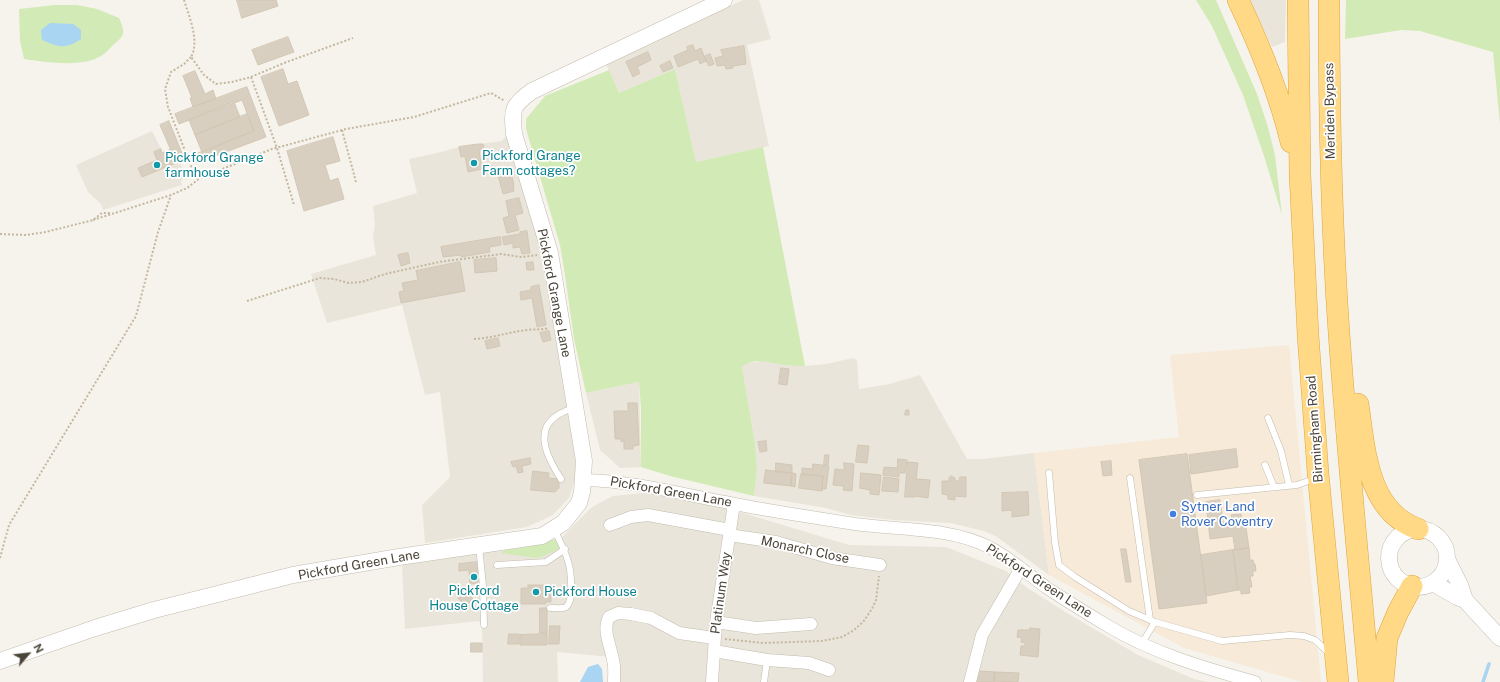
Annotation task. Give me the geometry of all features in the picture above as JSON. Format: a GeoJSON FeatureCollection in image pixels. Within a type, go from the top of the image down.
{"type":"FeatureCollection","features":[{"type":"Feature","properties":{"kind":"highway"},"geometry":{"type":"LineString","coordinates":[[1238,0],[1260,48],[1278,94],[1300,175]]}},
{"type":"Feature","properties":{"kind":"highway"},"geometry":{"type":"LineString","coordinates":[[1298,0],[1300,175]]}},
{"type":"Feature","properties":{"kind":"highway","name":"Meriden Bypass"},"geometry":{"type":"LineString","coordinates":[[1329,0],[1329,74],[1335,251]]}},
{"type":"Feature","properties":{"kind":"highway","name":"Birmingham Road"},"geometry":{"type":"LineString","coordinates":[[1300,175],[1308,335],[1318,473],[1338,682]]}},
{"type":"Feature","properties":{"kind":"highway"},"geometry":{"type":"LineString","coordinates":[[1335,251],[1364,448],[1374,484],[1380,497],[1395,516],[1403,523],[1418,529]]}},
{"type":"Feature","properties":{"kind":"highway"},"geometry":{"type":"LineString","coordinates":[[1335,251],[1339,332],[1369,682]]}},
{"type":"Feature","properties":{"kind":"highway"},"geometry":{"type":"LineString","coordinates":[[1383,682],[1388,638],[1398,612],[1412,586]]}},
{"type":"Feature","properties":{"kind":"street"},"geometry":{"type":"LineString","coordinates":[[514,106],[532,91],[724,0]]}},
{"type":"Feature","properties":{"kind":"street","name":"Pickford Grange Lane"},"geometry":{"type":"LineString","coordinates":[[514,106],[514,134],[550,253],[584,461],[584,480]]}},
{"type":"Feature","properties":{"kind":"street","name":"Pickford Green Lane"},"geometry":{"type":"LineString","coordinates":[[0,661],[154,610],[294,576],[399,557],[542,536],[563,523],[579,503],[584,480],[611,480],[676,491],[734,504],[857,524],[937,532],[959,536],[988,546],[1047,587],[1110,627],[1164,654],[1254,682]]}},
{"type":"Feature","properties":{"kind":"street","name":"Platinum Way"},"geometry":{"type":"LineString","coordinates":[[712,682],[714,638],[734,504]]}},
{"type":"Feature","properties":{"kind":"street","name":"Monarch Close"},"geometry":{"type":"LineString","coordinates":[[610,524],[631,517],[648,515],[776,542],[832,558],[880,565]]}},
{"type":"Feature","properties":{"kind":"street"},"geometry":{"type":"LineString","coordinates":[[1418,529],[1436,535],[1446,550],[1447,559],[1443,572],[1433,583],[1426,586],[1412,586],[1404,583],[1396,577],[1390,560],[1394,542],[1401,535],[1418,529]]}},
{"type":"Feature","properties":{"kind":"street"},"geometry":{"type":"LineString","coordinates":[[1447,559],[1460,585],[1465,600],[1500,638]]}},
{"type":"Feature","properties":{"kind":"street"},"geometry":{"type":"LineString","coordinates":[[970,682],[982,635],[1021,568]]}},
{"type":"Feature","properties":{"kind":"street"},"geometry":{"type":"LineString","coordinates":[[1433,583],[1465,600]]}},
{"type":"Feature","properties":{"kind":"street"},"geometry":{"type":"LineString","coordinates":[[614,682],[613,660],[608,642],[607,625],[609,617],[615,613],[652,618],[679,634],[714,638]]}},
{"type":"Feature","properties":{"kind":"street"},"geometry":{"type":"LineString","coordinates":[[716,622],[756,628],[811,624]]}},
{"type":"Feature","properties":{"kind":"street"},"geometry":{"type":"LineString","coordinates":[[714,651],[747,655],[767,660],[810,663],[828,670]]}},
{"type":"Feature","properties":{"kind":"lane"},"geometry":{"type":"LineString","coordinates":[[561,479],[551,462],[544,440],[544,434],[547,426],[554,417],[575,407]]}},
{"type":"Feature","properties":{"kind":"lane"},"geometry":{"type":"LineString","coordinates":[[1268,418],[1281,451],[1289,485]]}},
{"type":"Feature","properties":{"kind":"lane"},"geometry":{"type":"LineString","coordinates":[[1265,465],[1274,487]]}},
{"type":"Feature","properties":{"kind":"lane"},"geometry":{"type":"LineString","coordinates":[[1049,473],[1055,543],[1059,565],[1075,577],[1129,611],[1152,621],[1222,641],[1304,636],[1314,640],[1335,659]]}},
{"type":"Feature","properties":{"kind":"lane"},"geometry":{"type":"LineString","coordinates":[[1197,495],[1297,485],[1314,479],[1318,473]]}},
{"type":"Feature","properties":{"kind":"lane"},"geometry":{"type":"LineString","coordinates":[[1130,478],[1152,621],[1142,643]]}},
{"type":"Feature","properties":{"kind":"lane"},"geometry":{"type":"LineString","coordinates":[[550,608],[564,608],[568,605],[571,596],[572,576],[569,559],[554,529]]}},
{"type":"Feature","properties":{"kind":"lane"},"geometry":{"type":"LineString","coordinates":[[479,546],[483,586],[484,625]]}},
{"type":"Feature","properties":{"kind":"lane"},"geometry":{"type":"LineString","coordinates":[[497,564],[546,562],[565,550]]}},
{"type":"Feature","properties":{"kind":"lane"},"geometry":{"type":"LineString","coordinates":[[764,682],[767,660]]}},
{"type":"Feature","properties":{"kind":"path"},"geometry":{"type":"LineString","coordinates":[[184,0],[193,27],[194,51],[191,57],[184,64],[171,72],[165,89],[168,107],[192,166],[200,178]]}},
{"type":"Feature","properties":{"kind":"path"},"geometry":{"type":"LineString","coordinates":[[191,57],[204,75],[216,84],[232,82],[251,76],[353,38]]}},
{"type":"Feature","properties":{"kind":"path"},"geometry":{"type":"LineString","coordinates":[[251,76],[277,148],[294,206]]}},
{"type":"Feature","properties":{"kind":"path"},"geometry":{"type":"LineString","coordinates":[[0,234],[26,235],[46,232],[92,220],[102,213],[113,213],[171,195],[187,188],[200,178],[277,148],[342,130],[414,117],[491,93],[514,106]]}},
{"type":"Feature","properties":{"kind":"path"},"geometry":{"type":"LineString","coordinates":[[342,130],[356,182]]}},
{"type":"Feature","properties":{"kind":"path"},"geometry":{"type":"LineString","coordinates":[[0,558],[9,525],[136,316],[158,232],[171,195]]}},
{"type":"Feature","properties":{"kind":"path"},"geometry":{"type":"LineString","coordinates":[[247,301],[320,278],[334,279],[349,283],[362,282],[385,274],[439,262],[501,254],[521,257],[540,255]]}},
{"type":"Feature","properties":{"kind":"path"},"geometry":{"type":"LineString","coordinates":[[474,338],[484,338],[529,330],[538,331],[554,327]]}},
{"type":"Feature","properties":{"kind":"path"},"geometry":{"type":"LineString","coordinates":[[714,638],[763,643],[822,641],[842,637],[854,630],[863,622],[872,609],[876,600],[880,565]]}},
{"type":"Feature","properties":{"kind":"shaded area"},"geometry":{"type":"Polygon","coordinates":[[[743,0],[759,0],[771,39],[747,45],[769,146],[696,162],[675,69],[619,93],[606,64],[743,0]]]}},
{"type":"Feature","properties":{"kind":"shaded area"},"geometry":{"type":"Polygon","coordinates":[[[1250,0],[1286,0],[1285,42],[1272,47],[1250,0]]]}},
{"type":"Feature","properties":{"kind":"shaded area"},"geometry":{"type":"Polygon","coordinates":[[[152,131],[161,149],[154,152],[157,160],[138,168],[142,177],[179,161],[187,179],[181,180],[182,185],[103,210],[101,204],[88,192],[76,165],[152,131]]]}},
{"type":"Feature","properties":{"kind":"shaded area"},"geometry":{"type":"Polygon","coordinates":[[[509,132],[532,214],[546,282],[575,456],[576,477],[569,498],[553,515],[527,527],[425,543],[422,505],[450,477],[440,392],[425,395],[402,305],[327,323],[311,274],[376,255],[373,237],[375,225],[373,206],[417,193],[409,159],[459,147],[502,141],[509,132]]]}},
{"type":"Feature","properties":{"kind":"shaded area","name":"Sytner Land Rover Coventry"},"geometry":{"type":"Polygon","coordinates":[[[1289,345],[1321,682],[1302,682],[1184,648],[1049,575],[1034,453],[1179,437],[1170,355],[1289,345]]]}},
{"type":"Feature","properties":{"kind":"shaded area"},"geometry":{"type":"Polygon","coordinates":[[[853,358],[857,360],[859,389],[890,384],[920,375],[967,459],[983,459],[1034,453],[1049,575],[997,537],[984,531],[950,523],[894,520],[851,515],[826,508],[754,496],[757,470],[755,443],[742,367],[745,364],[761,361],[785,365],[805,366],[826,364],[853,358]]]}},
{"type":"Feature","properties":{"kind":"shaded area"},"geometry":{"type":"Polygon","coordinates":[[[639,382],[641,467],[620,468],[600,450],[586,393],[639,382]]]}},
{"type":"Feature","properties":{"kind":"shaded area"},"geometry":{"type":"Polygon","coordinates":[[[644,493],[710,503],[849,545],[946,547],[1006,571],[1026,587],[1138,655],[1194,679],[1208,682],[608,682],[611,657],[557,652],[558,682],[483,682],[482,627],[479,621],[405,629],[402,563],[490,551],[511,550],[543,543],[562,537],[592,507],[613,496],[644,493]]]}},
{"type":"Feature","properties":{"kind":"green space"},"geometry":{"type":"Polygon","coordinates":[[[1196,0],[1216,0],[1257,94],[1268,127],[1275,155],[1282,215],[1243,95],[1212,26],[1196,0]]]}},
{"type":"Feature","properties":{"kind":"green space"},"geometry":{"type":"Polygon","coordinates":[[[1346,0],[1500,0],[1500,124],[1493,52],[1420,31],[1401,30],[1345,39],[1346,0]]]}},
{"type":"Feature","properties":{"kind":"green space"},"geometry":{"type":"Polygon","coordinates":[[[55,5],[77,5],[97,9],[119,18],[123,28],[122,37],[104,54],[93,60],[63,63],[24,59],[20,41],[19,9],[55,5]]]}},
{"type":"Feature","properties":{"kind":"green space"},"geometry":{"type":"Polygon","coordinates":[[[675,69],[696,162],[763,147],[805,366],[758,361],[742,367],[755,443],[757,470],[754,496],[670,476],[641,467],[641,408],[639,382],[586,393],[574,339],[560,245],[526,129],[526,119],[545,96],[609,70],[619,93],[675,69]]]}},
{"type":"Feature","properties":{"kind":"green space"},"geometry":{"type":"Polygon","coordinates":[[[556,539],[560,548],[544,556],[536,558],[501,553],[505,550],[528,547],[556,539]]]}},
{"type":"Feature","properties":{"kind":"water"},"geometry":{"type":"Polygon","coordinates":[[[50,23],[73,24],[81,30],[81,39],[66,46],[57,46],[42,40],[41,30],[50,23]]]}},
{"type":"Feature","properties":{"kind":"water"},"geometry":{"type":"Polygon","coordinates":[[[598,664],[602,669],[603,682],[580,682],[588,667],[598,664]]]}},
{"type":"Feature","properties":{"kind":"building"},"geometry":{"type":"Polygon","coordinates":[[[237,0],[276,0],[278,6],[242,18],[237,0]]]}},
{"type":"Feature","properties":{"kind":"building"},"geometry":{"type":"Polygon","coordinates":[[[288,37],[294,52],[258,65],[252,50],[288,37]]]}},
{"type":"Feature","properties":{"kind":"building"},"geometry":{"type":"Polygon","coordinates":[[[693,45],[695,51],[701,48],[706,61],[700,64],[698,59],[678,67],[674,56],[688,50],[687,47],[693,45]]]}},
{"type":"Feature","properties":{"kind":"building"},"geometry":{"type":"Polygon","coordinates":[[[744,46],[746,64],[733,66],[733,68],[726,69],[725,65],[717,66],[715,58],[723,56],[721,50],[744,46]]]}},
{"type":"Feature","properties":{"kind":"building"},"geometry":{"type":"Polygon","coordinates":[[[648,52],[651,60],[637,67],[640,73],[633,77],[626,62],[648,52]]]}},
{"type":"Feature","properties":{"kind":"building"},"geometry":{"type":"Polygon","coordinates":[[[710,54],[714,64],[709,66],[704,57],[710,54]]]}},
{"type":"Feature","properties":{"kind":"building"},"geometry":{"type":"Polygon","coordinates":[[[670,61],[673,68],[663,72],[660,66],[670,61]]]}},
{"type":"Feature","properties":{"kind":"building"},"geometry":{"type":"Polygon","coordinates":[[[283,69],[288,84],[297,81],[309,115],[279,126],[261,77],[283,69]]]}},
{"type":"Feature","properties":{"kind":"building"},"geometry":{"type":"Polygon","coordinates":[[[195,71],[205,94],[213,90],[216,99],[193,107],[190,98],[192,98],[183,76],[195,71]]]}},
{"type":"Feature","properties":{"kind":"building"},"geometry":{"type":"Polygon","coordinates":[[[247,87],[266,137],[196,163],[193,155],[254,131],[242,100],[179,124],[175,114],[247,87]]]}},
{"type":"Feature","properties":{"kind":"building"},"geometry":{"type":"Polygon","coordinates":[[[234,102],[240,117],[195,135],[189,120],[234,102]]]}},
{"type":"Feature","properties":{"kind":"building"},"geometry":{"type":"Polygon","coordinates":[[[247,114],[254,131],[202,152],[195,135],[247,114]]]}},
{"type":"Feature","properties":{"kind":"building"},"geometry":{"type":"Polygon","coordinates":[[[169,121],[184,158],[176,162],[160,125],[169,121]]]}},
{"type":"Feature","properties":{"kind":"building"},"geometry":{"type":"Polygon","coordinates":[[[333,137],[340,161],[325,165],[330,181],[338,178],[344,199],[304,211],[287,151],[333,137]]]}},
{"type":"Feature","properties":{"kind":"building","name":"Pickford Grange Farm cottages?"},"geometry":{"type":"Polygon","coordinates":[[[483,144],[484,149],[479,150],[482,169],[468,172],[465,156],[461,157],[459,147],[483,144]]]}},
{"type":"Feature","properties":{"kind":"building","name":"Pickford Grange farmhouse"},"geometry":{"type":"Polygon","coordinates":[[[161,149],[162,153],[171,149],[176,163],[142,177],[138,168],[157,160],[154,152],[161,149]]]}},
{"type":"Feature","properties":{"kind":"building"},"geometry":{"type":"Polygon","coordinates":[[[511,172],[514,191],[503,194],[498,175],[511,172]]]}},
{"type":"Feature","properties":{"kind":"building"},"geometry":{"type":"Polygon","coordinates":[[[519,198],[523,213],[515,215],[519,230],[507,233],[503,218],[509,216],[506,201],[519,198]]]}},
{"type":"Feature","properties":{"kind":"building"},"geometry":{"type":"Polygon","coordinates":[[[527,231],[530,253],[522,254],[520,247],[513,248],[513,243],[504,245],[502,237],[520,234],[520,232],[527,231]]]}},
{"type":"Feature","properties":{"kind":"building"},"geometry":{"type":"Polygon","coordinates":[[[500,237],[501,245],[489,247],[490,252],[461,257],[461,255],[443,257],[441,247],[500,237]]]}},
{"type":"Feature","properties":{"kind":"building"},"geometry":{"type":"Polygon","coordinates":[[[408,253],[410,263],[401,266],[398,255],[408,253]]]}},
{"type":"Feature","properties":{"kind":"building"},"geometry":{"type":"Polygon","coordinates":[[[496,258],[497,271],[475,273],[474,260],[496,258]]]}},
{"type":"Feature","properties":{"kind":"building"},"geometry":{"type":"Polygon","coordinates":[[[460,262],[465,291],[401,303],[399,292],[404,291],[402,283],[418,280],[416,271],[460,262]]]}},
{"type":"Feature","properties":{"kind":"building"},"geometry":{"type":"Polygon","coordinates":[[[533,262],[534,270],[527,270],[526,263],[533,262]]]}},
{"type":"Feature","properties":{"kind":"building"},"geometry":{"type":"Polygon","coordinates":[[[539,285],[546,325],[537,327],[532,298],[521,300],[520,292],[531,290],[531,287],[539,285]]]}},
{"type":"Feature","properties":{"kind":"building"},"geometry":{"type":"Polygon","coordinates":[[[549,331],[551,340],[543,342],[540,333],[549,331]]]}},
{"type":"Feature","properties":{"kind":"building"},"geometry":{"type":"Polygon","coordinates":[[[498,338],[500,346],[487,349],[485,341],[498,338]]]}},
{"type":"Feature","properties":{"kind":"building"},"geometry":{"type":"Polygon","coordinates":[[[781,368],[789,369],[787,385],[779,384],[781,368]]]}},
{"type":"Feature","properties":{"kind":"building"},"geometry":{"type":"Polygon","coordinates":[[[628,403],[637,403],[639,445],[633,446],[633,449],[624,449],[624,441],[621,442],[621,439],[615,439],[614,411],[628,411],[628,403]]]}},
{"type":"Feature","properties":{"kind":"building"},"geometry":{"type":"Polygon","coordinates":[[[906,410],[909,410],[909,415],[905,415],[906,410]]]}},
{"type":"Feature","properties":{"kind":"building"},"geometry":{"type":"Polygon","coordinates":[[[766,441],[767,451],[760,452],[758,442],[766,441]]]}},
{"type":"Feature","properties":{"kind":"building"},"geometry":{"type":"Polygon","coordinates":[[[858,445],[869,446],[867,463],[856,462],[858,445]]]}},
{"type":"Feature","properties":{"kind":"building"},"geometry":{"type":"Polygon","coordinates":[[[1236,449],[1238,467],[1191,474],[1189,455],[1236,449]]]}},
{"type":"Feature","properties":{"kind":"building"},"geometry":{"type":"Polygon","coordinates":[[[1187,454],[1207,603],[1159,609],[1139,460],[1187,454]]]}},
{"type":"Feature","properties":{"kind":"building"},"geometry":{"type":"Polygon","coordinates":[[[825,455],[829,455],[828,465],[824,465],[825,455]]]}},
{"type":"Feature","properties":{"kind":"building"},"geometry":{"type":"Polygon","coordinates":[[[530,458],[531,464],[522,466],[523,472],[518,473],[516,466],[513,467],[511,462],[530,458]]]}},
{"type":"Feature","properties":{"kind":"building"},"geometry":{"type":"Polygon","coordinates":[[[898,459],[907,460],[905,473],[899,473],[899,477],[883,475],[884,467],[897,468],[898,459]]]}},
{"type":"Feature","properties":{"kind":"building"},"geometry":{"type":"Polygon","coordinates":[[[1111,461],[1112,475],[1103,476],[1101,462],[1111,461]]]}},
{"type":"Feature","properties":{"kind":"building"},"geometry":{"type":"Polygon","coordinates":[[[908,462],[918,463],[916,479],[930,480],[928,498],[915,496],[905,497],[908,462]]]}},
{"type":"Feature","properties":{"kind":"building"},"geometry":{"type":"Polygon","coordinates":[[[776,463],[792,465],[792,473],[776,472],[776,463]]]}},
{"type":"Feature","properties":{"kind":"building"},"geometry":{"type":"Polygon","coordinates":[[[844,463],[854,464],[852,491],[843,490],[844,486],[833,485],[835,469],[844,470],[844,463]]]}},
{"type":"Feature","properties":{"kind":"building"},"geometry":{"type":"Polygon","coordinates":[[[813,464],[829,466],[826,489],[822,489],[823,476],[802,474],[802,468],[812,469],[813,464]]]}},
{"type":"Feature","properties":{"kind":"building"},"geometry":{"type":"Polygon","coordinates":[[[766,470],[792,473],[791,486],[764,483],[766,470]]]}},
{"type":"Feature","properties":{"kind":"building"},"geometry":{"type":"Polygon","coordinates":[[[533,471],[549,473],[548,478],[559,479],[559,488],[555,492],[531,490],[533,471]]]}},
{"type":"Feature","properties":{"kind":"building"},"geometry":{"type":"Polygon","coordinates":[[[792,473],[796,474],[795,487],[791,486],[792,473]]]}},
{"type":"Feature","properties":{"kind":"building"},"geometry":{"type":"Polygon","coordinates":[[[861,473],[881,475],[879,495],[870,494],[870,490],[860,488],[861,473]]]}},
{"type":"Feature","properties":{"kind":"building"},"geometry":{"type":"Polygon","coordinates":[[[801,474],[823,476],[822,491],[799,488],[801,474]]]}},
{"type":"Feature","properties":{"kind":"building"},"geometry":{"type":"Polygon","coordinates":[[[951,476],[955,478],[955,481],[959,481],[960,477],[966,477],[966,497],[955,496],[955,500],[948,499],[948,495],[942,494],[942,481],[949,481],[951,476]]]}},
{"type":"Feature","properties":{"kind":"building"},"geometry":{"type":"Polygon","coordinates":[[[884,477],[899,479],[898,492],[882,491],[884,477]]]}},
{"type":"Feature","properties":{"kind":"building"},"geometry":{"type":"Polygon","coordinates":[[[1028,492],[1029,515],[1012,517],[1012,510],[1002,511],[1002,493],[1028,492]]]}},
{"type":"Feature","properties":{"kind":"building"},"geometry":{"type":"Polygon","coordinates":[[[1220,500],[1223,522],[1232,521],[1231,515],[1241,514],[1242,521],[1245,521],[1249,548],[1235,550],[1233,536],[1210,539],[1206,502],[1220,500]]]}},
{"type":"Feature","properties":{"kind":"building"},"geometry":{"type":"Polygon","coordinates":[[[1249,548],[1250,560],[1253,560],[1256,571],[1253,571],[1253,576],[1250,576],[1252,587],[1249,587],[1250,593],[1241,594],[1241,590],[1238,590],[1233,550],[1249,548]]]}},
{"type":"Feature","properties":{"kind":"building"},"geometry":{"type":"Polygon","coordinates":[[[1121,549],[1126,549],[1131,582],[1126,582],[1121,549]]]}},
{"type":"Feature","properties":{"kind":"building"},"geometry":{"type":"Polygon","coordinates":[[[1233,550],[1238,590],[1206,596],[1201,555],[1233,550]]]}},
{"type":"Feature","properties":{"kind":"building","name":"Pickford House Cottage"},"geometry":{"type":"Polygon","coordinates":[[[478,562],[478,583],[470,584],[469,570],[459,571],[459,564],[478,562]]]}},
{"type":"Feature","properties":{"kind":"building","name":"Pickford House"},"geometry":{"type":"Polygon","coordinates":[[[528,585],[546,585],[546,587],[551,587],[551,602],[545,602],[546,604],[521,604],[521,588],[528,588],[528,585]]]}},
{"type":"Feature","properties":{"kind":"building"},"geometry":{"type":"Polygon","coordinates":[[[466,591],[473,599],[465,606],[458,598],[466,591]]]}},
{"type":"Feature","properties":{"kind":"building"},"geometry":{"type":"Polygon","coordinates":[[[540,608],[547,608],[547,633],[540,633],[540,608]]]}},
{"type":"Feature","properties":{"kind":"building"},"geometry":{"type":"Polygon","coordinates":[[[550,626],[560,626],[559,644],[549,644],[550,626]]]}},
{"type":"Feature","properties":{"kind":"building"},"geometry":{"type":"Polygon","coordinates":[[[1030,628],[1040,629],[1038,657],[1020,655],[1021,646],[1025,646],[1025,643],[1021,642],[1022,638],[1017,637],[1018,630],[1030,630],[1030,628]]]}},
{"type":"Feature","properties":{"kind":"building"},"geometry":{"type":"Polygon","coordinates":[[[509,634],[519,634],[519,644],[508,644],[509,634]]]}},
{"type":"Feature","properties":{"kind":"building"},"geometry":{"type":"Polygon","coordinates":[[[547,634],[547,645],[520,645],[520,635],[547,634]]]}},
{"type":"Feature","properties":{"kind":"building"},"geometry":{"type":"Polygon","coordinates":[[[471,643],[482,643],[482,652],[471,652],[471,643]]]}},
{"type":"Feature","properties":{"kind":"building"},"geometry":{"type":"Polygon","coordinates":[[[979,671],[995,672],[994,682],[977,682],[979,671]]]}},
{"type":"Feature","properties":{"kind":"building"},"geometry":{"type":"Polygon","coordinates":[[[995,672],[1019,673],[1018,682],[994,681],[995,672]]]}},
{"type":"Feature","properties":{"kind":"waterway"},"geometry":{"type":"LineString","coordinates":[[1483,682],[1489,664]]}},
{"type":"Feature","properties":{"kind":"place","name":"Pickford Grange Farm cottages?"},"geometry":{"type":"Point","coordinates":[474,163]}},
{"type":"Feature","properties":{"kind":"place","name":"Pickford Grange farmhouse"},"geometry":{"type":"Point","coordinates":[157,165]}},
{"type":"Feature","properties":{"kind":"place","name":"Sytner Land Rover Coventry"},"geometry":{"type":"Point","coordinates":[1173,514]}},
{"type":"Feature","properties":{"kind":"place","name":"Pickford House Cottage"},"geometry":{"type":"Point","coordinates":[474,577]}},
{"type":"Feature","properties":{"kind":"place","name":"Pickford House"},"geometry":{"type":"Point","coordinates":[536,592]}}]}
